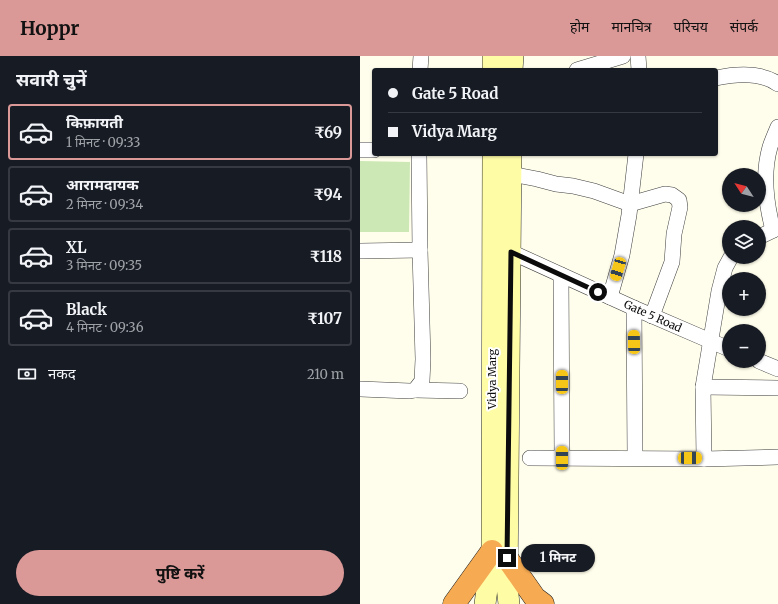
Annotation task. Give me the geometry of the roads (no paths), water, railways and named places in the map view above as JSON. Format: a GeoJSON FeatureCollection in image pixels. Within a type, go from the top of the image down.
{"type":"FeatureCollection","features":[{"type":"Feature","properties":{"kind":"highway"},"geometry":{"type":"LineString","coordinates":[[454,604],[499,555],[535,598],[543,604]]}},
{"type":"Feature","properties":{"kind":"main road"},"geometry":{"type":"LineString","coordinates":[[493,56],[493,68]]}},
{"type":"Feature","properties":{"kind":"main road"},"geometry":{"type":"LineString","coordinates":[[512,68],[513,56]]}},
{"type":"Feature","properties":{"kind":"main road","name":"Vidya Marg"},"geometry":{"type":"LineString","coordinates":[[493,156],[499,555],[507,586],[509,604]]}},
{"type":"Feature","properties":{"kind":"main road","name":"Vidya Marg"},"geometry":{"type":"LineString","coordinates":[[486,604],[499,555],[511,252],[511,164]]}},
{"type":"Feature","properties":{"kind":"street"},"geometry":{"type":"LineString","coordinates":[[420,68],[421,56]]}},
{"type":"Feature","properties":{"kind":"street"},"geometry":{"type":"LineString","coordinates":[[584,68],[623,56]]}},
{"type":"Feature","properties":{"kind":"street"},"geometry":{"type":"LineString","coordinates":[[638,56],[639,68]]}},
{"type":"Feature","properties":{"kind":"street"},"geometry":{"type":"LineString","coordinates":[[718,78],[729,75],[760,76],[778,84]]}},
{"type":"Feature","properties":{"kind":"street"},"geometry":{"type":"LineString","coordinates":[[766,234],[775,229],[767,205],[766,178],[767,159],[778,127]]}},
{"type":"Feature","properties":{"kind":"street"},"geometry":{"type":"LineString","coordinates":[[360,150],[372,150]]}},
{"type":"Feature","properties":{"kind":"street"},"geometry":{"type":"LineString","coordinates":[[416,390],[422,381],[423,360],[419,156]]}},
{"type":"Feature","properties":{"kind":"street"},"geometry":{"type":"LineString","coordinates":[[610,297],[622,255],[636,156]]}},
{"type":"Feature","properties":{"kind":"street"},"geometry":{"type":"LineString","coordinates":[[511,164],[537,179],[594,191],[630,204],[665,194],[672,195],[679,200],[680,207],[674,234],[672,262],[652,316]]}},
{"type":"Feature","properties":{"kind":"street"},"geometry":{"type":"LineString","coordinates":[[360,251],[420,250]]}},
{"type":"Feature","properties":{"kind":"street","name":"Gate 5 Road"},"geometry":{"type":"LineString","coordinates":[[511,252],[722,346]]}},
{"type":"Feature","properties":{"kind":"street"},"geometry":{"type":"LineString","coordinates":[[704,458],[703,387],[719,291],[727,264]]}},
{"type":"Feature","properties":{"kind":"street"},"geometry":{"type":"LineString","coordinates":[[561,275],[562,458]]}},
{"type":"Feature","properties":{"kind":"street"},"geometry":{"type":"LineString","coordinates":[[634,308],[635,458]]}},
{"type":"Feature","properties":{"kind":"street"},"geometry":{"type":"LineString","coordinates":[[766,364],[778,369]]}},
{"type":"Feature","properties":{"kind":"street"},"geometry":{"type":"LineString","coordinates":[[703,387],[778,388]]}},
{"type":"Feature","properties":{"kind":"street"},"geometry":{"type":"LineString","coordinates":[[360,389],[460,391]]}},
{"type":"Feature","properties":{"kind":"street"},"geometry":{"type":"LineString","coordinates":[[530,458],[778,457]]}}]}
